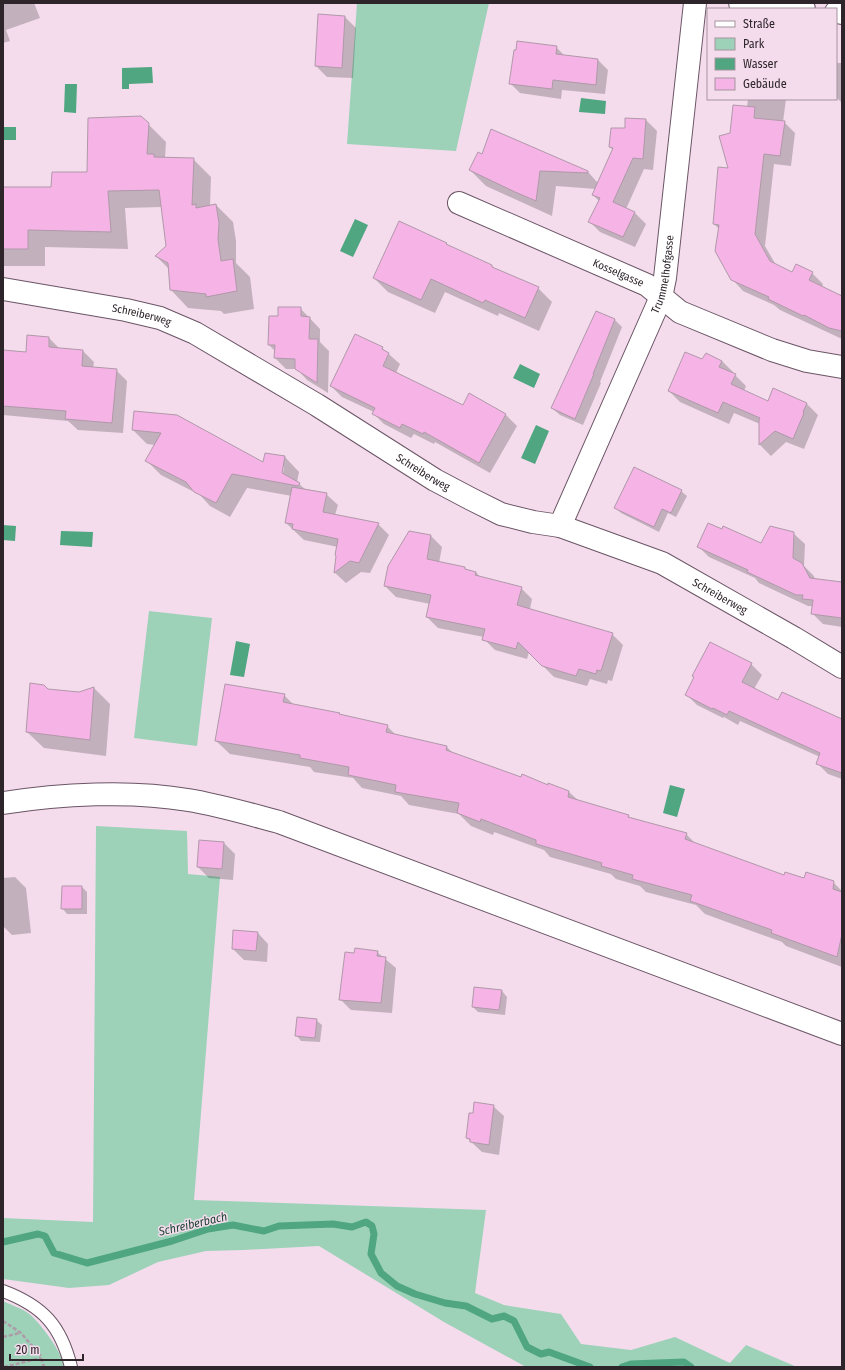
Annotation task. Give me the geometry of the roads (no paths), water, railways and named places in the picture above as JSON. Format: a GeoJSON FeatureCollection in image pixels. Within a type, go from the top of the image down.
{"type":"FeatureCollection","features":[{"type":"Feature","properties":{"kind":"street","name":"Trummelhofgasse"},"geometry":{"type":"LineString","coordinates":[[560,526],[662,297],[695,3]]}},
{"type":"Feature","properties":{"kind":"street"},"geometry":{"type":"LineString","coordinates":[[740,3],[793,8]]}},
{"type":"Feature","properties":{"kind":"street","name":"Kosselgasse"},"geometry":{"type":"LineString","coordinates":[[459,203],[647,285],[680,312],[772,350],[807,361],[842,368]]}},
{"type":"Feature","properties":{"kind":"street","name":"Schreiberweg"},"geometry":{"type":"LineString","coordinates":[[3,289],[126,310],[160,318],[202,337],[317,405],[436,480],[471,499],[501,514],[533,522],[560,526],[662,563],[842,667]]}},
{"type":"Feature","properties":{"kind":"street"},"geometry":{"type":"LineString","coordinates":[[3,803],[73,796],[129,794],[186,800],[279,822],[842,1034]]}},
{"type":"Feature","properties":{"kind":"lane"},"geometry":{"type":"LineString","coordinates":[[3,1291],[28,1302],[41,1312],[50,1322],[59,1334],[67,1350],[71,1367]]}},
{"type":"Feature","properties":{"kind":"water"},"geometry":{"type":"Polygon","coordinates":[[[152,67],[153,83],[129,84],[129,89],[122,89],[122,68],[152,67]]]}},
{"type":"Feature","properties":{"kind":"water"},"geometry":{"type":"Polygon","coordinates":[[[65,84],[77,84],[76,113],[64,112],[65,84]]]}},
{"type":"Feature","properties":{"kind":"water"},"geometry":{"type":"Polygon","coordinates":[[[581,98],[606,101],[605,114],[579,112],[581,98]]]}},
{"type":"Feature","properties":{"kind":"water"},"geometry":{"type":"Polygon","coordinates":[[[3,127],[16,127],[16,140],[3,140],[3,127]]]}},
{"type":"Feature","properties":{"kind":"water"},"geometry":{"type":"Polygon","coordinates":[[[355,219],[368,225],[353,257],[340,251],[355,219]]]}},
{"type":"Feature","properties":{"kind":"water"},"geometry":{"type":"Polygon","coordinates":[[[520,364],[540,374],[534,388],[513,378],[520,364]]]}},
{"type":"Feature","properties":{"kind":"water"},"geometry":{"type":"Polygon","coordinates":[[[536,425],[549,431],[535,464],[521,458],[536,425]]]}},
{"type":"Feature","properties":{"kind":"water"},"geometry":{"type":"Polygon","coordinates":[[[3,525],[16,526],[15,541],[3,540],[3,525]]]}},
{"type":"Feature","properties":{"kind":"water"},"geometry":{"type":"Polygon","coordinates":[[[61,531],[93,532],[92,547],[60,545],[61,531]]]}},
{"type":"Feature","properties":{"kind":"water"},"geometry":{"type":"Polygon","coordinates":[[[236,641],[250,644],[244,677],[230,675],[236,641]]]}},
{"type":"Feature","properties":{"kind":"water"},"geometry":{"type":"Polygon","coordinates":[[[670,785],[685,789],[677,817],[663,813],[670,785]]]}},
{"type":"Feature","properties":{"kind":"waterway","name":"Schreiberbach"},"geometry":{"type":"LineString","coordinates":[[3,1242],[38,1234],[45,1236],[54,1253],[87,1263],[172,1241],[208,1229],[233,1225],[264,1231],[279,1226],[333,1224],[352,1227],[366,1222],[372,1226],[374,1234],[371,1254],[381,1273],[397,1286],[415,1294],[445,1303],[466,1306],[492,1319],[504,1316],[514,1321],[527,1347],[541,1354],[549,1352],[590,1367]]}},
{"type":"Feature","properties":{"kind":"waterway","name":"Schreiberbach"},"geometry":{"type":"LineString","coordinates":[[622,1367],[631,1364],[684,1362],[691,1367]]}}]}
